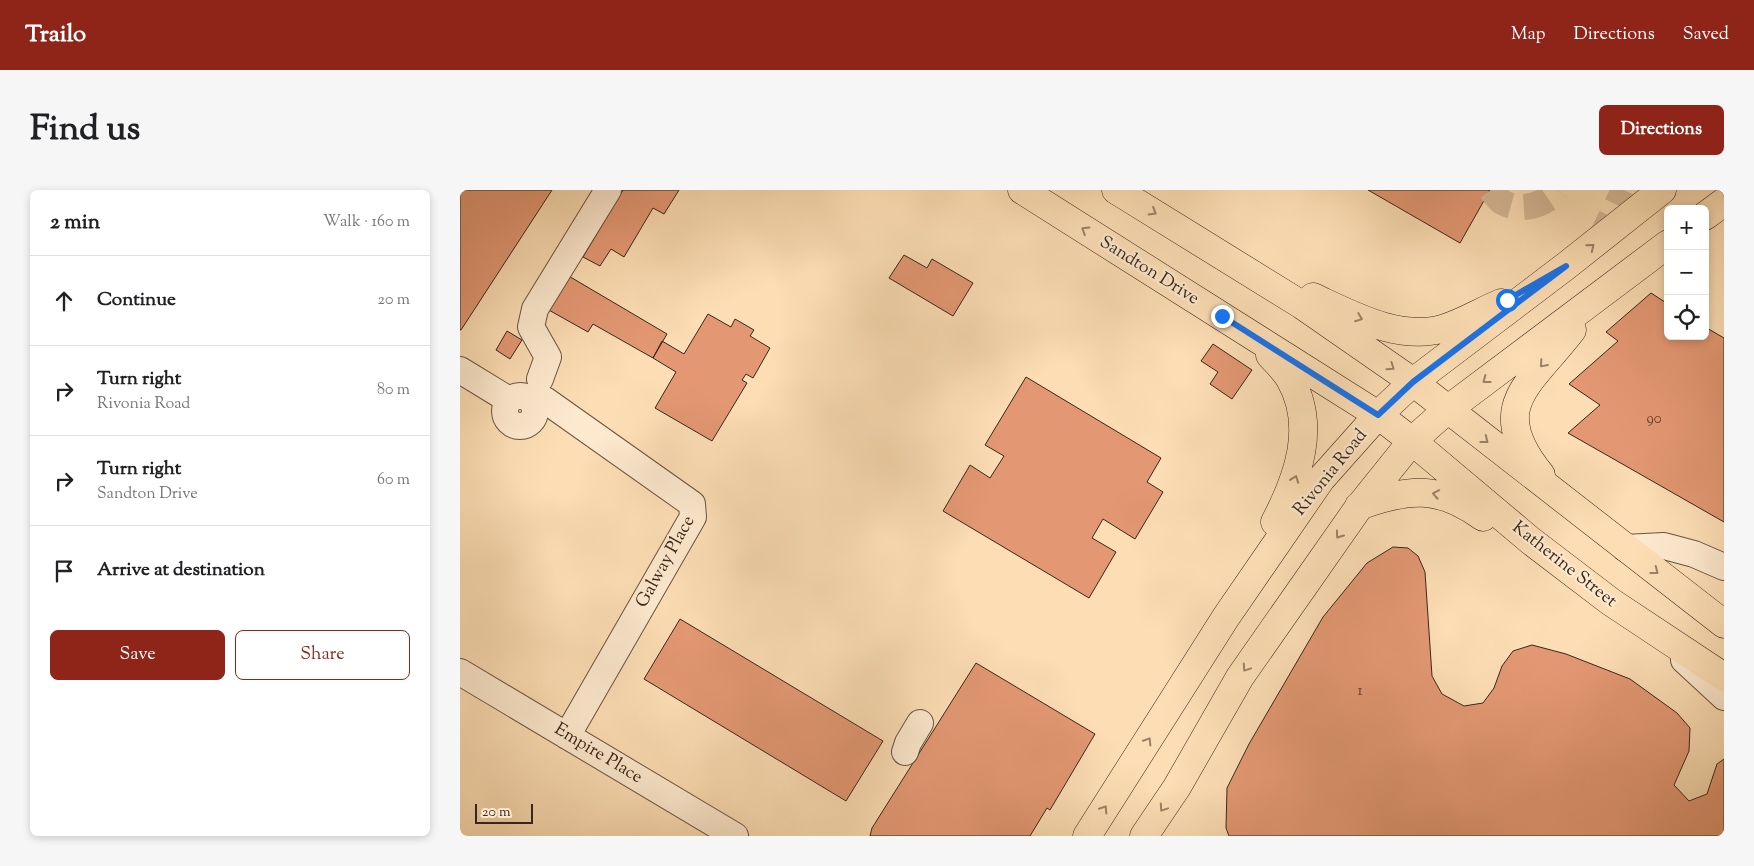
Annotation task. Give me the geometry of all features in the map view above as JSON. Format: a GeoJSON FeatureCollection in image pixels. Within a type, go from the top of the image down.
{"type":"FeatureCollection","features":[{"type":"Feature","properties":{"kind":"main road","name":"Sandton Drive"},"geometry":{"type":"LineString","coordinates":[[1022,190],[1378,415]]}},
{"type":"Feature","properties":{"kind":"main road"},"geometry":{"type":"LineString","coordinates":[[1116,190],[1302,305],[1413,382],[1446,410],[1724,624]]}},
{"type":"Feature","properties":{"kind":"main road","name":"Rivonia Road"},"geometry":{"type":"LineString","coordinates":[[1087,836],[1226,617],[1321,479],[1378,415],[1413,382],[1566,266],[1662,190]]}},
{"type":"Feature","properties":{"kind":"main road"},"geometry":{"type":"LineString","coordinates":[[1709,213],[1724,202]]}},
{"type":"Feature","properties":{"kind":"main road"},"geometry":{"type":"LineString","coordinates":[[1189,234],[1352,315],[1380,326],[1425,332],[1444,328],[1507,300],[1566,266]]}},
{"type":"Feature","properties":{"kind":"main road"},"geometry":{"type":"LineString","coordinates":[[1144,836],[1177,787],[1240,677],[1359,506],[1412,441],[1446,410],[1664,247]]}},
{"type":"Feature","properties":{"kind":"main road"},"geometry":{"type":"LineString","coordinates":[[1561,498],[1531,462],[1518,438],[1514,423],[1516,406],[1522,391],[1596,299]]}},
{"type":"Feature","properties":{"kind":"main road"},"geometry":{"type":"LineString","coordinates":[[1222,316],[1270,355],[1290,378],[1299,400],[1303,446],[1300,466],[1292,489],[1226,617]]}},
{"type":"Feature","properties":{"kind":"main road","name":"Katherine Street"},"geometry":{"type":"LineString","coordinates":[[1378,415],[1412,441],[1530,541],[1611,602],[1724,677]]}},
{"type":"Feature","properties":{"kind":"main road"},"geometry":{"type":"LineString","coordinates":[[1359,506],[1396,494],[1416,491],[1439,494],[1455,500],[1477,512],[1563,574],[1611,602]]}},
{"type":"Feature","properties":{"kind":"street"},"geometry":{"type":"LineString","coordinates":[[460,370],[527,393],[548,357],[531,327],[535,310],[608,190]]}},
{"type":"Feature","properties":{"kind":"street","name":"Galway Place"},"geometry":{"type":"LineString","coordinates":[[527,393],[545,400],[692,504],[694,509],[693,518],[567,736]]}},
{"type":"Feature","properties":{"kind":"street"},"geometry":{"type":"LineString","coordinates":[[1625,548],[1664,546],[1694,554],[1724,567]]}},
{"type":"Feature","properties":{"kind":"street"},"geometry":{"type":"LineString","coordinates":[[1652,630],[1724,697]]}},
{"type":"Feature","properties":{"kind":"street","name":"Empire Place"},"geometry":{"type":"LineString","coordinates":[[460,672],[735,836]]}},
{"type":"Feature","properties":{"kind":"street"},"geometry":{"type":"LineString","coordinates":[[905,752],[920,722]]}},
{"type":"Feature","properties":{"kind":"building"},"geometry":{"type":"Polygon","coordinates":[[[460,190],[552,190],[461,330],[460,330],[460,190]]]}},
{"type":"Feature","properties":{"kind":"building"},"geometry":{"type":"Polygon","coordinates":[[[623,190],[679,190],[664,214],[653,208],[624,257],[611,249],[600,266],[583,257],[623,190]]]}},
{"type":"Feature","properties":{"kind":"building"},"geometry":{"type":"Polygon","coordinates":[[[1368,190],[1490,190],[1460,243],[1368,190]]]}},
{"type":"Feature","properties":{"kind":"building"},"geometry":{"type":"Polygon","coordinates":[[[904,255],[927,268],[932,259],[973,283],[953,316],[889,278],[904,255]]]}},
{"type":"Feature","properties":{"kind":"building"},"geometry":{"type":"Polygon","coordinates":[[[567,275],[667,334],[653,358],[593,324],[588,332],[547,309],[567,275]]]}},
{"type":"Feature","properties":{"kind":"building"},"geometry":{"type":"Polygon","coordinates":[[[1651,293],[1664,301],[1664,340],[1709,340],[1709,329],[1724,338],[1724,522],[1568,433],[1600,405],[1569,384],[1618,341],[1606,332],[1651,293]]]}},
{"type":"Feature","properties":{"kind":"building"},"geometry":{"type":"Polygon","coordinates":[[[708,314],[731,327],[735,319],[754,330],[750,336],[770,348],[753,378],[746,374],[742,380],[747,383],[712,441],[655,408],[676,372],[653,358],[662,341],[684,354],[708,314]]]}},
{"type":"Feature","properties":{"kind":"building"},"geometry":{"type":"Polygon","coordinates":[[[507,331],[522,340],[510,359],[496,350],[507,331]]]}},
{"type":"Feature","properties":{"kind":"building"},"geometry":{"type":"Polygon","coordinates":[[[1213,344],[1252,370],[1232,399],[1210,384],[1218,372],[1201,361],[1213,344]]]}},
{"type":"Feature","properties":{"kind":"building"},"geometry":{"type":"Polygon","coordinates":[[[1026,377],[1161,458],[1147,482],[1163,492],[1135,539],[1103,519],[1092,538],[1116,552],[1089,598],[943,511],[970,465],[990,478],[1004,456],[985,445],[1026,377]]]}},
{"type":"Feature","properties":{"kind":"building"},"geometry":{"type":"Polygon","coordinates":[[[1393,547],[1408,548],[1418,556],[1425,572],[1432,676],[1442,694],[1464,706],[1483,703],[1494,688],[1502,666],[1513,651],[1532,645],[1566,654],[1630,679],[1677,713],[1690,728],[1689,751],[1674,785],[1689,801],[1707,794],[1717,764],[1724,759],[1724,836],[1229,836],[1226,828],[1227,788],[1249,744],[1323,617],[1367,563],[1393,547]]]}},
{"type":"Feature","properties":{"kind":"building"},"geometry":{"type":"Polygon","coordinates":[[[680,619],[883,741],[846,801],[644,679],[680,619]]]}},
{"type":"Feature","properties":{"kind":"building"},"geometry":{"type":"Polygon","coordinates":[[[976,663],[1095,734],[1050,810],[1047,808],[1030,836],[870,836],[872,828],[976,663]]]}},
{"type":"Feature","properties":{"kind":"tunnel"},"geometry":{"type":"LineString","coordinates":[[1491,190],[1502,202],[1517,207],[1532,206],[1540,203],[1558,190]]}},
{"type":"Feature","properties":{"kind":"tunnel"},"geometry":{"type":"LineString","coordinates":[[1600,240],[1624,190]]}},
{"type":"Feature","properties":{"kind":"route"},"geometry":{"type":"LineString","coordinates":[[1222,316],[1378,415],[1413,382],[1566,266],[1507,300]]}}]}
